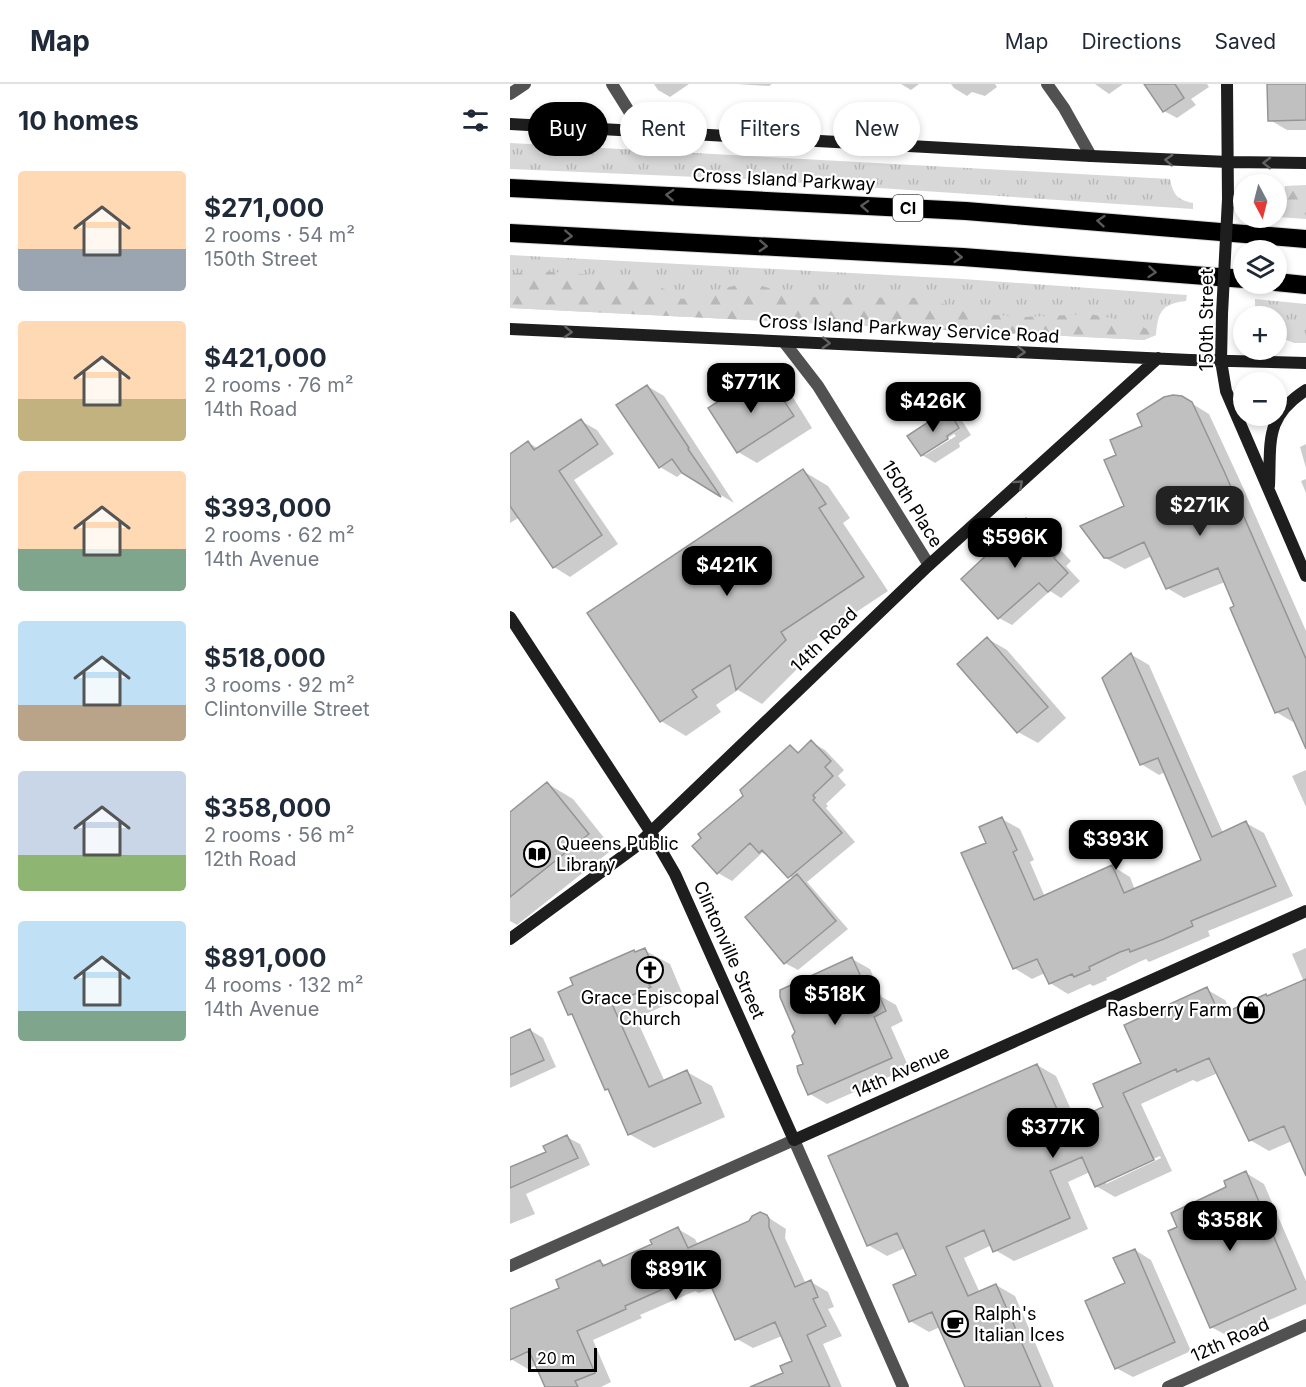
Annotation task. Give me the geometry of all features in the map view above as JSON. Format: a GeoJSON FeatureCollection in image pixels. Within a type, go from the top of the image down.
{"type":"FeatureCollection","features":[{"type":"Feature","properties":{"kind":"highway","name":"Cross Island Parkway"},"geometry":{"type":"LineString","coordinates":[[510,188],[907,208],[1306,239]]}},
{"type":"Feature","properties":{"kind":"highway"},"geometry":{"type":"LineString","coordinates":[[1131,224],[1306,230]]}},
{"type":"Feature","properties":{"kind":"highway"},"geometry":{"type":"LineString","coordinates":[[510,233],[1044,262],[1233,278]]}},
{"type":"Feature","properties":{"kind":"highway"},"geometry":{"type":"LineString","coordinates":[[1287,283],[1306,285]]}},
{"type":"Feature","properties":{"kind":"street"},"geometry":{"type":"LineString","coordinates":[[510,94],[525,84]]}},
{"type":"Feature","properties":{"kind":"street"},"geometry":{"type":"LineString","coordinates":[[612,84],[623,102]]}},
{"type":"Feature","properties":{"kind":"street"},"geometry":{"type":"LineString","coordinates":[[1047,84],[1064,108],[1091,156]]}},
{"type":"Feature","properties":{"kind":"street","name":"150th Street"},"geometry":{"type":"LineString","coordinates":[[1227,84],[1228,199],[1221,361],[1226,391],[1306,576]]}},
{"type":"Feature","properties":{"kind":"street"},"geometry":{"type":"LineString","coordinates":[[510,124],[620,131]]}},
{"type":"Feature","properties":{"kind":"street"},"geometry":{"type":"LineString","coordinates":[[707,135],[1091,156],[1306,163]]}},
{"type":"Feature","properties":{"kind":"street","name":"Cross Island Parkway Service Road"},"geometry":{"type":"LineString","coordinates":[[510,329],[1306,363]]}},
{"type":"Feature","properties":{"kind":"street","name":"150th Place"},"geometry":{"type":"LineString","coordinates":[[784,342],[818,386],[929,565]]}},
{"type":"Feature","properties":{"kind":"street","name":"14th Road"},"geometry":{"type":"LineString","coordinates":[[510,939],[634,848],[929,565],[1158,358]]}},
{"type":"Feature","properties":{"kind":"street"},"geometry":{"type":"LineString","coordinates":[[1268,490],[1272,432],[1276,418],[1306,390]]}},
{"type":"Feature","properties":{"kind":"street","name":"Clintonville Street"},"geometry":{"type":"LineString","coordinates":[[510,617],[650,831],[675,874],[903,1387]]}},
{"type":"Feature","properties":{"kind":"street","name":"14th Avenue"},"geometry":{"type":"LineString","coordinates":[[510,1266],[1306,911]]}},
{"type":"Feature","properties":{"kind":"street","name":"12th Road"},"geometry":{"type":"LineString","coordinates":[[1168,1387],[1306,1325]]}},
{"type":"Feature","properties":{"kind":"green space"},"geometry":{"type":"Polygon","coordinates":[[[510,143],[528,144],[528,156],[608,156],[608,148],[620,149],[620,156],[707,156],[707,154],[1170,179],[1175,193],[1180,198],[1193,203],[1193,209],[745,179],[510,169],[510,143]]]}},
{"type":"Feature","properties":{"kind":"green space"},"geometry":{"type":"Polygon","coordinates":[[[1306,185],[1306,219],[1287,218],[1287,186],[1306,185]]]}},
{"type":"Feature","properties":{"kind":"green space"},"geometry":{"type":"Polygon","coordinates":[[[510,255],[963,279],[1187,295],[1186,301],[1171,304],[1163,310],[1158,320],[1156,335],[1144,340],[510,308],[510,255]]]}},
{"type":"Feature","properties":{"kind":"green space"},"geometry":{"type":"Polygon","coordinates":[[[537,271],[644,278],[682,299],[749,282],[799,297],[928,298],[967,313],[1024,317],[1090,314],[1137,323],[1156,335],[1144,340],[510,308],[510,274],[537,271]]]}},
{"type":"Feature","properties":{"kind":"green space"},"geometry":{"type":"Polygon","coordinates":[[[1255,299],[1306,304],[1306,343],[1287,340],[1287,306],[1255,306],[1255,299]]]}},
{"type":"Feature","properties":{"kind":"building"},"geometry":{"type":"Polygon","coordinates":[[[1144,84],[1175,84],[1184,98],[1163,112],[1144,84]]]}},
{"type":"Feature","properties":{"kind":"building"},"geometry":{"type":"Polygon","coordinates":[[[1267,84],[1306,84],[1306,120],[1268,121],[1267,84]]]}},
{"type":"Feature","properties":{"kind":"building"},"geometry":{"type":"Polygon","coordinates":[[[769,378],[794,416],[737,453],[708,408],[745,384],[749,391],[769,378]]]}},
{"type":"Feature","properties":{"kind":"building"},"geometry":{"type":"Polygon","coordinates":[[[647,385],[721,497],[682,473],[672,459],[659,468],[616,405],[647,385]]]}},
{"type":"Feature","properties":{"kind":"building"},"geometry":{"type":"Polygon","coordinates":[[[1182,396],[1192,402],[1306,659],[1306,749],[1288,708],[1275,713],[1230,608],[1234,606],[1218,568],[1166,589],[1144,542],[1110,558],[1104,558],[1080,526],[1124,506],[1104,460],[1116,455],[1110,440],[1142,426],[1137,414],[1164,397],[1182,396]]]}},
{"type":"Feature","properties":{"kind":"building"},"geometry":{"type":"Polygon","coordinates":[[[948,409],[959,428],[947,436],[948,439],[921,456],[907,436],[948,409]]]}},
{"type":"Feature","properties":{"kind":"building"},"geometry":{"type":"Polygon","coordinates":[[[581,419],[598,444],[559,471],[602,535],[553,568],[510,506],[510,454],[528,441],[534,450],[581,419]]]}},
{"type":"Feature","properties":{"kind":"building"},"geometry":{"type":"Polygon","coordinates":[[[803,469],[826,504],[819,508],[864,577],[781,632],[786,640],[736,690],[730,665],[692,690],[697,697],[660,722],[587,613],[803,469]]]}},
{"type":"Feature","properties":{"kind":"building"},"geometry":{"type":"Polygon","coordinates":[[[1026,518],[1059,553],[1054,558],[1068,573],[1048,592],[1039,583],[998,619],[961,579],[1026,518]]]}},
{"type":"Feature","properties":{"kind":"building"},"geometry":{"type":"Polygon","coordinates":[[[987,637],[1048,707],[1017,733],[957,664],[987,637]]]}},
{"type":"Feature","properties":{"kind":"building"},"geometry":{"type":"Polygon","coordinates":[[[1131,653],[1212,837],[1246,821],[1276,886],[1191,921],[1193,926],[1164,939],[1130,952],[1129,949],[1120,952],[1089,967],[1090,970],[1074,977],[1072,974],[1049,984],[1037,959],[1013,969],[961,853],[986,843],[979,827],[1002,817],[1017,850],[1013,852],[1034,900],[1112,865],[1124,893],[1201,860],[1158,758],[1140,765],[1102,678],[1131,653]]]}},
{"type":"Feature","properties":{"kind":"building"},"geometry":{"type":"Polygon","coordinates":[[[811,740],[831,761],[825,767],[833,776],[813,795],[815,798],[813,800],[842,833],[788,878],[762,850],[759,853],[750,843],[717,874],[692,846],[701,838],[698,834],[743,796],[740,790],[790,745],[798,753],[811,740]]]}},
{"type":"Feature","properties":{"kind":"building","name":"Queens Public Library"},"geometry":{"type":"Polygon","coordinates":[[[547,782],[589,834],[510,897],[510,812],[547,782]]]}},
{"type":"Feature","properties":{"kind":"building"},"geometry":{"type":"Polygon","coordinates":[[[797,874],[836,921],[784,964],[745,917],[797,874]]]}},
{"type":"Feature","properties":{"kind":"building"},"geometry":{"type":"Polygon","coordinates":[[[645,948],[659,980],[649,985],[651,987],[612,1004],[649,1087],[687,1070],[701,1103],[628,1135],[608,1089],[605,1090],[572,1014],[568,1015],[558,992],[573,985],[570,978],[634,950],[635,952],[645,948]]]}},
{"type":"Feature","properties":{"kind":"building"},"geometry":{"type":"Polygon","coordinates":[[[852,957],[870,997],[878,993],[886,1011],[874,1017],[892,1058],[808,1095],[798,1072],[797,1066],[803,1064],[792,1036],[795,1032],[780,997],[780,990],[852,957]]]}},
{"type":"Feature","properties":{"kind":"building"},"geometry":{"type":"Polygon","coordinates":[[[1306,979],[1306,1176],[1284,1126],[1249,1141],[1209,1058],[1177,1072],[1176,1069],[1123,1093],[1154,1160],[1095,1187],[1082,1157],[1050,1171],[1070,1218],[993,1252],[984,1230],[946,1247],[968,1296],[996,1284],[1041,1387],[965,1387],[932,1312],[909,1322],[893,1285],[916,1275],[897,1233],[867,1246],[828,1156],[1037,1064],[1064,1125],[1103,1107],[1093,1084],[1141,1063],[1124,1025],[1207,987],[1220,1015],[1306,979]]]}},
{"type":"Feature","properties":{"kind":"building"},"geometry":{"type":"Polygon","coordinates":[[[530,1029],[544,1060],[510,1075],[510,1038],[530,1029]]]}},
{"type":"Feature","properties":{"kind":"building"},"geometry":{"type":"Polygon","coordinates":[[[567,1135],[578,1158],[510,1188],[510,1167],[546,1152],[543,1146],[567,1135]]]}},
{"type":"Feature","properties":{"kind":"building"},"geometry":{"type":"Polygon","coordinates":[[[1246,1171],[1296,1289],[1210,1328],[1168,1231],[1177,1227],[1171,1213],[1226,1187],[1224,1181],[1246,1171]]]}},
{"type":"Feature","properties":{"kind":"building"},"geometry":{"type":"Polygon","coordinates":[[[760,1212],[767,1215],[769,1219],[769,1227],[795,1287],[811,1280],[818,1297],[813,1299],[826,1326],[807,1335],[830,1387],[750,1387],[783,1373],[780,1366],[792,1361],[775,1322],[735,1340],[705,1273],[625,1306],[626,1309],[577,1331],[595,1373],[575,1381],[578,1387],[545,1387],[529,1351],[510,1360],[510,1309],[559,1288],[556,1280],[600,1260],[603,1266],[652,1244],[650,1240],[678,1227],[688,1248],[749,1221],[752,1216],[760,1212]]]}},
{"type":"Feature","properties":{"kind":"building"},"geometry":{"type":"Polygon","coordinates":[[[1135,1249],[1175,1342],[1115,1369],[1085,1301],[1125,1283],[1113,1258],[1135,1249]]]}},
{"type":"Feature","properties":{"kind":"place","name":"Queens Public Library"},"geometry":{"type":"Point","coordinates":[537,854]}},
{"type":"Feature","properties":{"kind":"place","name":"Grace Episcopal Church"},"geometry":{"type":"Point","coordinates":[650,970]}},
{"type":"Feature","properties":{"kind":"place","name":"Rasberry Farm"},"geometry":{"type":"Point","coordinates":[1251,1010]}},
{"type":"Feature","properties":{"kind":"place","name":"Ralph's Italian Ices"},"geometry":{"type":"Point","coordinates":[955,1324]}}]}
